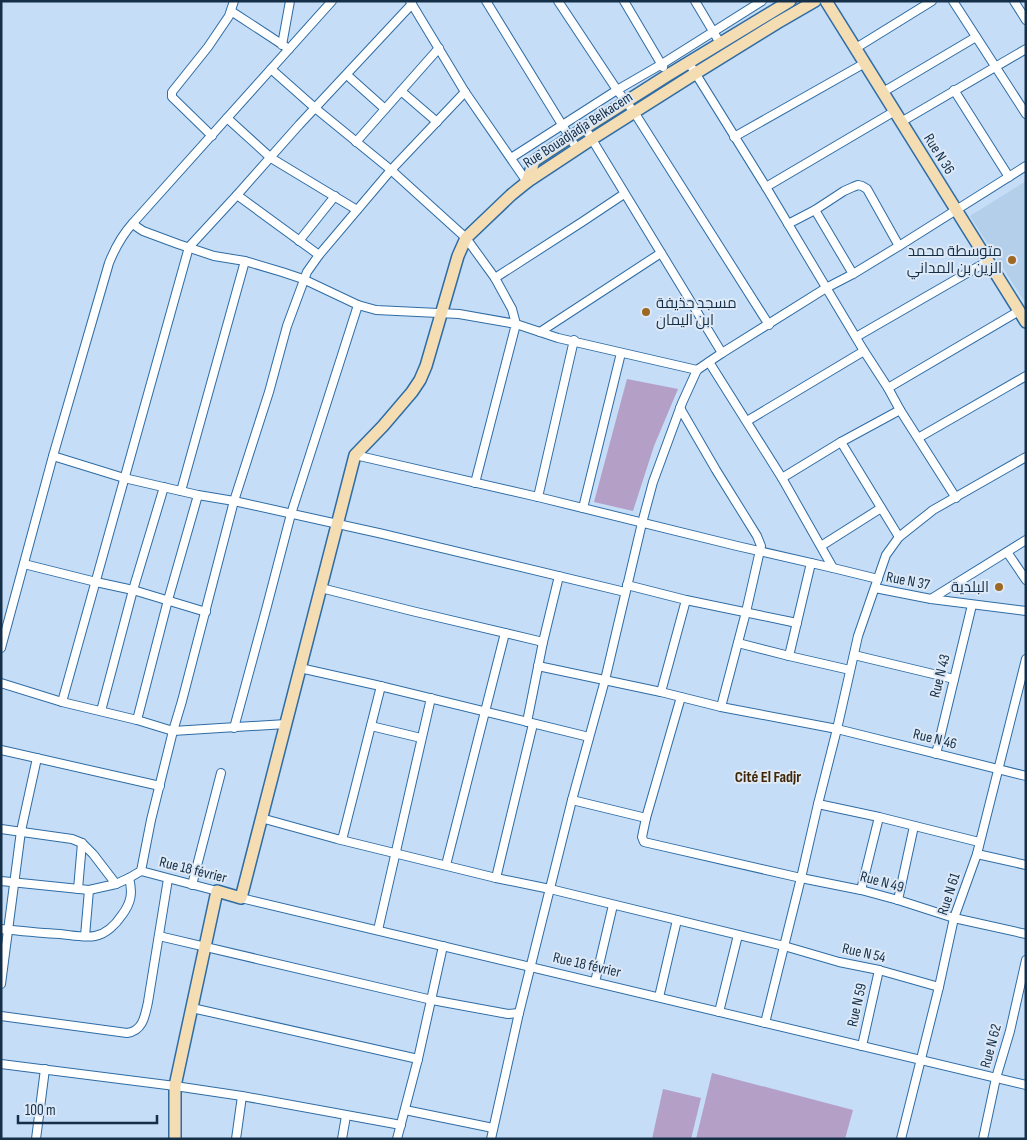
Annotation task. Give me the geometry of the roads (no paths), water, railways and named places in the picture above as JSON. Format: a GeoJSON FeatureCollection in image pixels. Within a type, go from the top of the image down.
{"type":"FeatureCollection","features":[{"type":"Feature","properties":{"kind":"street"},"geometry":{"type":"LineString","coordinates":[[212,136],[171,95],[229,16],[234,1]]}},
{"type":"Feature","properties":{"kind":"street"},"geometry":{"type":"LineString","coordinates":[[286,47],[290,1]]}},
{"type":"Feature","properties":{"kind":"street"},"geometry":{"type":"LineString","coordinates":[[1,648],[109,263],[115,248],[126,231],[271,69],[286,47],[332,1]]}},
{"type":"Feature","properties":{"kind":"street"},"geometry":{"type":"LineString","coordinates":[[486,1],[576,150]]}},
{"type":"Feature","properties":{"kind":"street"},"geometry":{"type":"LineString","coordinates":[[558,1],[617,90],[634,112],[769,325]]}},
{"type":"Feature","properties":{"kind":"street"},"geometry":{"type":"LineString","coordinates":[[624,1],[668,75]]}},
{"type":"Feature","properties":{"kind":"street"},"geometry":{"type":"LineString","coordinates":[[695,1],[720,43]]}},
{"type":"Feature","properties":{"kind":"street"},"geometry":{"type":"LineString","coordinates":[[511,158],[617,90],[763,1],[770,12]]}},
{"type":"Feature","properties":{"kind":"street","name":"Rue Bouadjadja Belkacem"},"geometry":{"type":"LineString","coordinates":[[527,182],[534,161],[668,75],[790,1]]}},
{"type":"Feature","properties":{"kind":"street","name":"Rue Bouadjadja Belkacem"},"geometry":{"type":"LineString","coordinates":[[527,182],[696,73],[815,1]]}},
{"type":"Feature","properties":{"kind":"street","name":"Rue N 36"},"geometry":{"type":"LineString","coordinates":[[826,1],[1026,322]]}},
{"type":"Feature","properties":{"kind":"street"},"geometry":{"type":"LineString","coordinates":[[856,48],[932,1]]}},
{"type":"Feature","properties":{"kind":"street"},"geometry":{"type":"LineString","coordinates":[[953,1],[1026,114]]}},
{"type":"Feature","properties":{"kind":"street"},"geometry":{"type":"LineString","coordinates":[[1017,2],[1026,20]]}},
{"type":"Feature","properties":{"kind":"street"},"geometry":{"type":"LineString","coordinates":[[62,702],[189,248],[411,3],[465,92],[527,182],[466,238],[458,256],[426,366],[420,380],[384,426],[355,455],[241,898]]}},
{"type":"Feature","properties":{"kind":"street"},"geometry":{"type":"LineString","coordinates":[[231,11],[286,47]]}},
{"type":"Feature","properties":{"kind":"street"},"geometry":{"type":"LineString","coordinates":[[883,92],[976,37]]}},
{"type":"Feature","properties":{"kind":"street"},"geometry":{"type":"LineString","coordinates":[[356,142],[438,48]]}},
{"type":"Feature","properties":{"kind":"street"},"geometry":{"type":"LineString","coordinates":[[901,122],[1026,49]]}},
{"type":"Feature","properties":{"kind":"street"},"geometry":{"type":"LineString","coordinates":[[689,63],[900,410],[956,498]]}},
{"type":"Feature","properties":{"kind":"street"},"geometry":{"type":"LineString","coordinates":[[734,137],[865,63]]}},
{"type":"Feature","properties":{"kind":"street"},"geometry":{"type":"LineString","coordinates":[[271,69],[315,108],[391,170],[466,238],[495,278],[512,309],[516,324],[475,483]]}},
{"type":"Feature","properties":{"kind":"street"},"geometry":{"type":"LineString","coordinates":[[347,74],[385,109]]}},
{"type":"Feature","properties":{"kind":"street"},"geometry":{"type":"LineString","coordinates":[[954,90],[1009,177]]}},
{"type":"Feature","properties":{"kind":"street"},"geometry":{"type":"LineString","coordinates":[[401,91],[437,122]]}},
{"type":"Feature","properties":{"kind":"street"},"geometry":{"type":"LineString","coordinates":[[1,881],[89,890],[116,884],[141,872],[172,731],[206,612],[234,501],[303,279],[319,255],[356,210],[465,92]]}},
{"type":"Feature","properties":{"kind":"street"},"geometry":{"type":"LineString","coordinates":[[766,187],[895,111]]}},
{"type":"Feature","properties":{"kind":"street"},"geometry":{"type":"LineString","coordinates":[[227,118],[271,158],[356,210]]}},
{"type":"Feature","properties":{"kind":"street"},"geometry":{"type":"LineString","coordinates":[[585,128],[722,353]]}},
{"type":"Feature","properties":{"kind":"street"},"geometry":{"type":"LineString","coordinates":[[491,1139],[550,889],[605,680],[642,523],[653,482],[680,408],[697,370],[826,288],[899,246],[1026,166]]}},
{"type":"Feature","properties":{"kind":"street"},"geometry":{"type":"LineString","coordinates":[[788,224],[816,210],[844,191],[858,185],[867,189],[899,246]]}},
{"type":"Feature","properties":{"kind":"street"},"geometry":{"type":"LineString","coordinates":[[495,278],[624,194]]}},
{"type":"Feature","properties":{"kind":"street"},"geometry":{"type":"LineString","coordinates":[[237,195],[319,255]]}},
{"type":"Feature","properties":{"kind":"street"},"geometry":{"type":"LineString","coordinates":[[300,240],[335,196]]}},
{"type":"Feature","properties":{"kind":"street"},"geometry":{"type":"LineString","coordinates":[[816,210],[853,274]]}},
{"type":"Feature","properties":{"kind":"street"},"geometry":{"type":"LineString","coordinates":[[133,223],[143,231],[189,248],[303,279],[358,305],[376,310],[459,314],[516,324],[621,353],[697,370]]}},
{"type":"Feature","properties":{"kind":"street"},"geometry":{"type":"LineString","coordinates":[[540,332],[661,253]]}},
{"type":"Feature","properties":{"kind":"street"},"geometry":{"type":"LineString","coordinates":[[181,491],[245,262]]}},
{"type":"Feature","properties":{"kind":"street"},"geometry":{"type":"LineString","coordinates":[[856,337],[988,262]]}},
{"type":"Feature","properties":{"kind":"street"},"geometry":{"type":"LineString","coordinates":[[234,728],[291,514],[358,305]]}},
{"type":"Feature","properties":{"kind":"street"},"geometry":{"type":"LineString","coordinates":[[888,388],[1019,312]]}},
{"type":"Feature","properties":{"kind":"street"},"geometry":{"type":"LineString","coordinates":[[538,497],[574,340]]}},
{"type":"Feature","properties":{"kind":"street"},"geometry":{"type":"LineString","coordinates":[[747,421],[864,351]]}},
{"type":"Feature","properties":{"kind":"street"},"geometry":{"type":"LineString","coordinates":[[583,508],[621,353]]}},
{"type":"Feature","properties":{"kind":"street"},"geometry":{"type":"LineString","coordinates":[[709,362],[782,478],[833,568]]}},
{"type":"Feature","properties":{"kind":"street"},"geometry":{"type":"LineString","coordinates":[[918,438],[1026,376]]}},
{"type":"Feature","properties":{"kind":"street"},"geometry":{"type":"LineString","coordinates":[[680,408],[716,470],[758,536],[761,546],[722,707]]}},
{"type":"Feature","properties":{"kind":"street"},"geometry":{"type":"LineString","coordinates":[[782,478],[841,442],[900,410]]}},
{"type":"Feature","properties":{"kind":"street"},"geometry":{"type":"LineString","coordinates":[[841,442],[899,538]]}},
{"type":"Feature","properties":{"kind":"street"},"geometry":{"type":"LineString","coordinates":[[355,455],[878,579]]}},
{"type":"Feature","properties":{"kind":"street"},"geometry":{"type":"LineString","coordinates":[[54,456],[124,478],[198,495],[234,501],[383,534],[559,576],[797,623]]}},
{"type":"Feature","properties":{"kind":"street"},"geometry":{"type":"LineString","coordinates":[[765,1023],[858,636],[886,555],[899,538],[933,510],[1026,457]]}},
{"type":"Feature","properties":{"kind":"street"},"geometry":{"type":"LineString","coordinates":[[101,711],[133,590],[164,486]]}},
{"type":"Feature","properties":{"kind":"street"},"geometry":{"type":"LineString","coordinates":[[137,720],[198,495]]}},
{"type":"Feature","properties":{"kind":"street"},"geometry":{"type":"LineString","coordinates":[[821,546],[881,508]]}},
{"type":"Feature","properties":{"kind":"street"},"geometry":{"type":"LineString","coordinates":[[932,599],[1026,540]]}},
{"type":"Feature","properties":{"kind":"street"},"geometry":{"type":"LineString","coordinates":[[1007,552],[1026,580]]}},
{"type":"Feature","properties":{"kind":"street"},"geometry":{"type":"LineString","coordinates":[[789,656],[811,563]]}},
{"type":"Feature","properties":{"kind":"street"},"geometry":{"type":"LineString","coordinates":[[24,564],[133,590],[206,612]]}},
{"type":"Feature","properties":{"kind":"street"},"geometry":{"type":"LineString","coordinates":[[496,878],[530,723],[543,642],[559,576]]}},
{"type":"Feature","properties":{"kind":"street"},"geometry":{"type":"LineString","coordinates":[[321,588],[412,612],[543,642]]}},
{"type":"Feature","properties":{"kind":"street","name":"Rue N 37"},"geometry":{"type":"LineString","coordinates":[[875,588],[932,599],[1026,611]]}},
{"type":"Feature","properties":{"kind":"street"},"geometry":{"type":"LineString","coordinates":[[661,692],[686,600]]}},
{"type":"Feature","properties":{"kind":"street","name":"Rue N 43"},"geometry":{"type":"LineString","coordinates":[[936,754],[972,605]]}},
{"type":"Feature","properties":{"kind":"street"},"geometry":{"type":"LineString","coordinates":[[446,865],[505,633]]}},
{"type":"Feature","properties":{"kind":"street"},"geometry":{"type":"LineString","coordinates":[[738,643],[850,670]]}},
{"type":"Feature","properties":{"kind":"street"},"geometry":{"type":"LineString","coordinates":[[854,655],[954,679]]}},
{"type":"Feature","properties":{"kind":"street","name":"Rue N 61"},"geometry":{"type":"LineString","coordinates":[[900,1139],[939,987],[954,918],[977,854],[1026,659]]}},
{"type":"Feature","properties":{"kind":"street","name":"Rue N 46"},"geometry":{"type":"LineString","coordinates":[[538,666],[722,707],[837,729],[1026,776]]}},
{"type":"Feature","properties":{"kind":"street"},"geometry":{"type":"LineString","coordinates":[[300,668],[589,737]]}},
{"type":"Feature","properties":{"kind":"street"},"geometry":{"type":"LineString","coordinates":[[1,683],[62,702],[137,720],[172,731],[286,724]]}},
{"type":"Feature","properties":{"kind":"street"},"geometry":{"type":"LineString","coordinates":[[342,840],[381,686]]}},
{"type":"Feature","properties":{"kind":"street","name":"Rue N 49"},"geometry":{"type":"LineString","coordinates":[[681,697],[646,818],[642,837],[644,842],[861,890],[954,918],[1026,934]]}},
{"type":"Feature","properties":{"kind":"street"},"geometry":{"type":"LineString","coordinates":[[378,930],[430,698]]}},
{"type":"Feature","properties":{"kind":"street"},"geometry":{"type":"LineString","coordinates":[[371,726],[421,738]]}},
{"type":"Feature","properties":{"kind":"street"},"geometry":{"type":"LineString","coordinates":[[1,750],[160,786]]}},
{"type":"Feature","properties":{"kind":"street"},"geometry":{"type":"LineString","coordinates":[[2,980],[5,930],[21,832],[37,758]]}},
{"type":"Feature","properties":{"kind":"street"},"geometry":{"type":"LineString","coordinates":[[192,885],[221,773]]}},
{"type":"Feature","properties":{"kind":"street"},"geometry":{"type":"LineString","coordinates":[[572,800],[646,818]]}},
{"type":"Feature","properties":{"kind":"street"},"geometry":{"type":"LineString","coordinates":[[818,804],[980,842]]}},
{"type":"Feature","properties":{"kind":"street"},"geometry":{"type":"LineString","coordinates":[[861,890],[879,817]]}},
{"type":"Feature","properties":{"kind":"street","name":"Rue N 54"},"geometry":{"type":"LineString","coordinates":[[262,818],[496,878],[550,889],[784,946],[838,962],[879,970],[939,987]]}},
{"type":"Feature","properties":{"kind":"street"},"geometry":{"type":"LineString","coordinates":[[898,900],[914,826]]}},
{"type":"Feature","properties":{"kind":"street"},"geometry":{"type":"LineString","coordinates":[[1,829],[72,839],[82,843],[104,867],[116,884]]}},
{"type":"Feature","properties":{"kind":"street"},"geometry":{"type":"LineString","coordinates":[[78,889],[82,843]]}},
{"type":"Feature","properties":{"kind":"street"},"geometry":{"type":"LineString","coordinates":[[977,854],[1026,865]]}},
{"type":"Feature","properties":{"kind":"street","name":"Rue 18 février"},"geometry":{"type":"LineString","coordinates":[[141,872],[241,898],[1026,1085]]}},
{"type":"Feature","properties":{"kind":"street"},"geometry":{"type":"LineString","coordinates":[[5,930],[85,936],[95,936],[105,932],[117,922],[128,907],[132,896],[129,878]]}},
{"type":"Feature","properties":{"kind":"street"},"geometry":{"type":"LineString","coordinates":[[1,1016],[126,1033],[132,1033],[139,1028],[148,1002],[168,879]]}},
{"type":"Feature","properties":{"kind":"street"},"geometry":{"type":"LineString","coordinates":[[85,936],[89,890]]}},
{"type":"Feature","properties":{"kind":"street"},"geometry":{"type":"LineString","coordinates":[[175,1139],[175,1086],[217,891]]}},
{"type":"Feature","properties":{"kind":"street"},"geometry":{"type":"LineString","coordinates":[[595,982],[613,905]]}},
{"type":"Feature","properties":{"kind":"street"},"geometry":{"type":"LineString","coordinates":[[659,997],[677,920]]}},
{"type":"Feature","properties":{"kind":"street"},"geometry":{"type":"LineString","coordinates":[[720,1012],[738,935]]}},
{"type":"Feature","properties":{"kind":"street"},"geometry":{"type":"LineString","coordinates":[[159,936],[432,1000],[508,1014],[520,1013]]}},
{"type":"Feature","properties":{"kind":"street"},"geometry":{"type":"LineString","coordinates":[[397,1139],[418,1059],[443,946]]}},
{"type":"Feature","properties":{"kind":"street","name":"Rue N 62"},"geometry":{"type":"LineString","coordinates":[[983,1139],[996,1078],[1022,995],[1026,960]]}},
{"type":"Feature","properties":{"kind":"street","name":"Rue N 59"},"geometry":{"type":"LineString","coordinates":[[862,1046],[879,970]]}},
{"type":"Feature","properties":{"kind":"street"},"geometry":{"type":"LineString","coordinates":[[192,1008],[418,1059]]}},
{"type":"Feature","properties":{"kind":"street"},"geometry":{"type":"LineString","coordinates":[[1,1064],[242,1096],[401,1125]]}},
{"type":"Feature","properties":{"kind":"street"},"geometry":{"type":"LineString","coordinates":[[36,1139],[45,1069]]}},
{"type":"Feature","properties":{"kind":"street"},"geometry":{"type":"LineString","coordinates":[[236,1139],[242,1096]]}},
{"type":"Feature","properties":{"kind":"street"},"geometry":{"type":"LineString","coordinates":[[404,1110],[493,1128]]}},
{"type":"Feature","properties":{"kind":"street"},"geometry":{"type":"LineString","coordinates":[[342,1139],[346,1116]]}},
{"type":"Feature","properties":{"kind":"place","name":"متوسطة محمد الزين بن المداني"},"geometry":{"type":"Point","coordinates":[1012,260]}},
{"type":"Feature","properties":{"kind":"place","name":"مسجد حذيفة ابن اليمان"},"geometry":{"type":"Point","coordinates":[646,312]}},
{"type":"Feature","properties":{"kind":"place","name":"البلدية"},"geometry":{"type":"Point","coordinates":[999,587]}},
{"type":"Feature","properties":{"kind":"district","name":"Cité El Fadjr"},"geometry":{"type":"Point","coordinates":[768,777]}}]}
